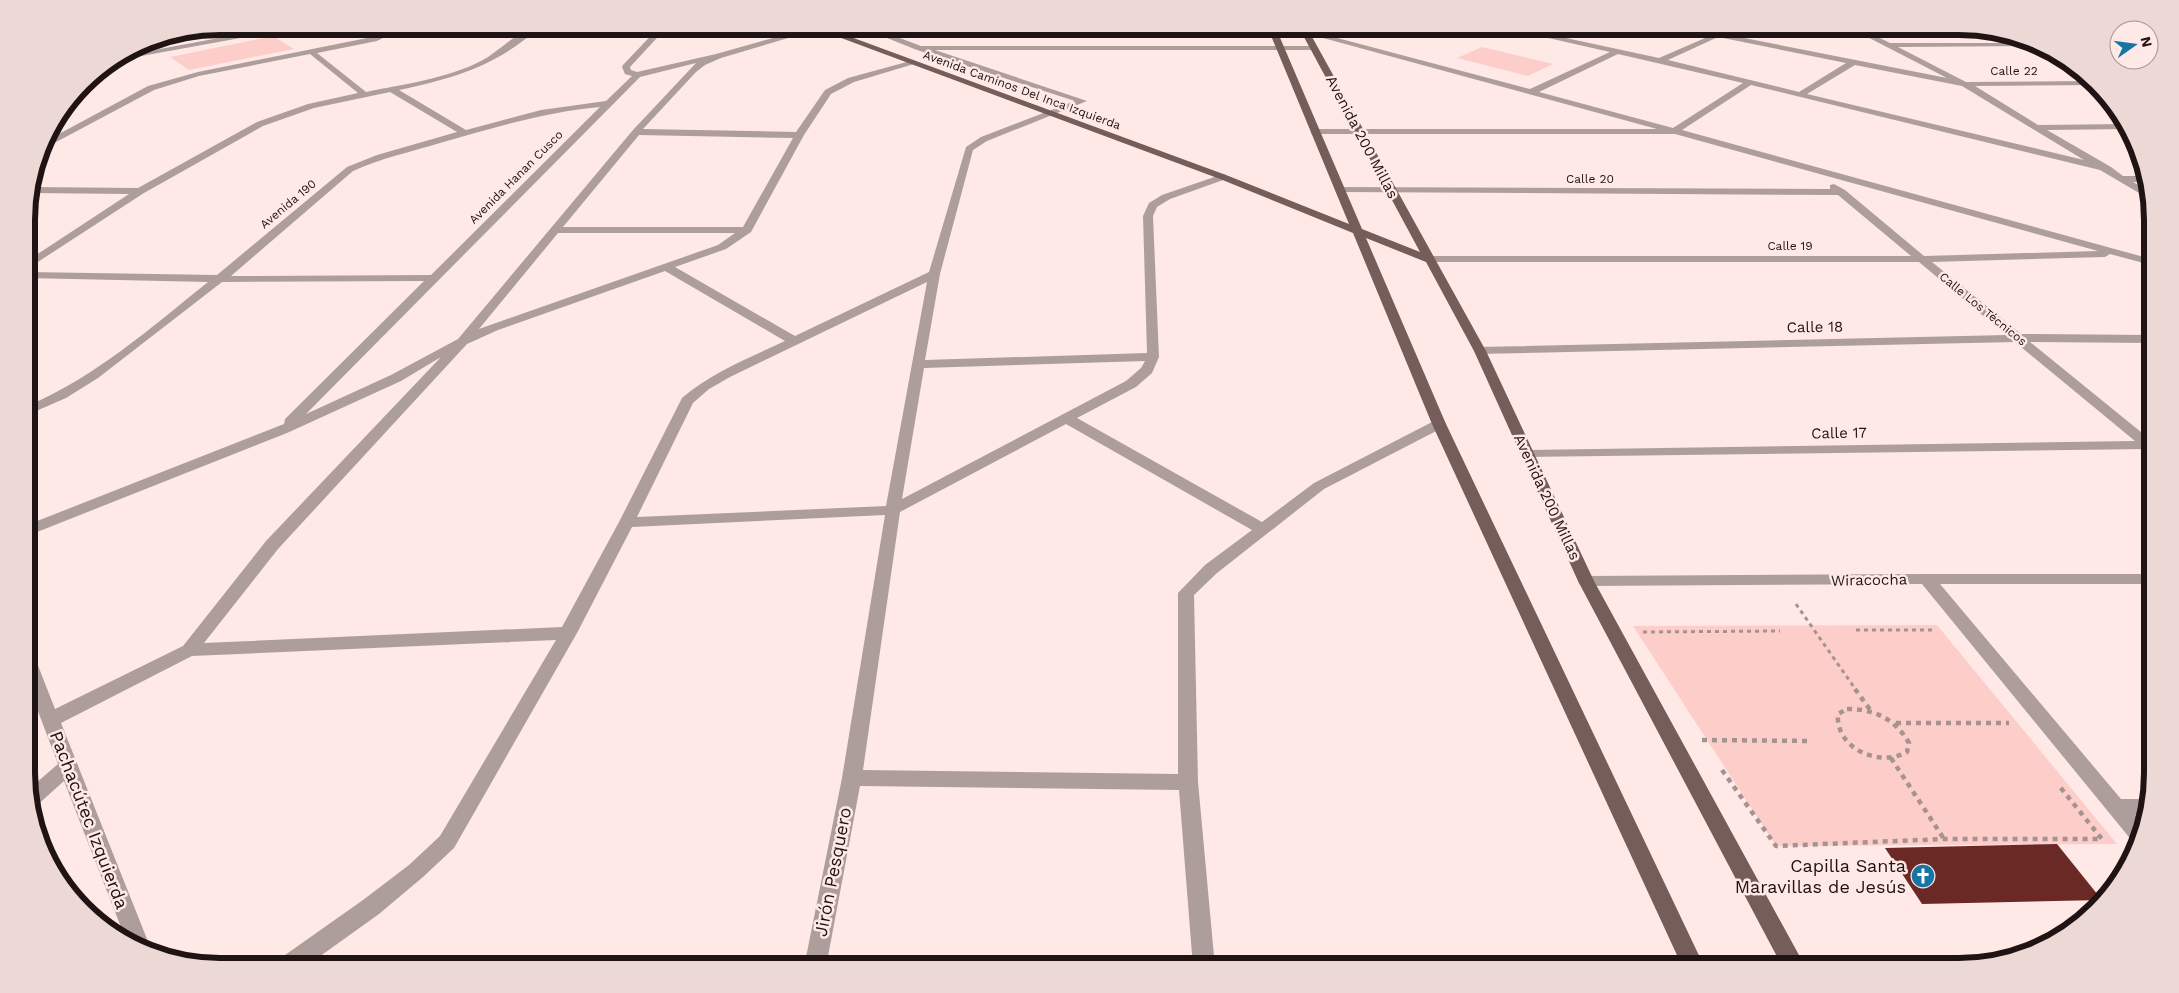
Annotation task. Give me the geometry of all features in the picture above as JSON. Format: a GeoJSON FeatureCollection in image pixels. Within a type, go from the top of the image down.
{"type":"FeatureCollection","features":[{"type":"Feature","properties":{"kind":"main road","name":"Avenida Caminos Del Inca Izquierda"},"geometry":{"type":"LineString","coordinates":[[838,35],[1223,177],[1428,259]]}},
{"type":"Feature","properties":{"kind":"main road"},"geometry":{"type":"LineString","coordinates":[[1275,35],[1314,132],[1438,424],[1690,958]]}},
{"type":"Feature","properties":{"kind":"main road","name":"Avenida 200 Millas"},"geometry":{"type":"LineString","coordinates":[[1307,35],[1480,351],[1586,581],[1790,958]]}},
{"type":"Feature","properties":{"kind":"street"},"geometry":{"type":"LineString","coordinates":[[135,56],[244,35]]}},
{"type":"Feature","properties":{"kind":"street"},"geometry":{"type":"LineString","coordinates":[[53,141],[151,88],[198,74],[312,52],[381,35]]}},
{"type":"Feature","properties":{"kind":"street"},"geometry":{"type":"LineString","coordinates":[[35,261],[140,191],[276,116],[393,90],[476,66],[491,59],[524,35]]}},
{"type":"Feature","properties":{"kind":"street"},"geometry":{"type":"LineString","coordinates":[[637,75],[628,72],[626,67],[656,35]]}},
{"type":"Feature","properties":{"kind":"street","name":"Avenida Hanan Cusco"},"geometry":{"type":"LineString","coordinates":[[282,430],[637,75],[718,56],[789,35]]}},
{"type":"Feature","properties":{"kind":"street","name":"Avenida Caminos Del Inca Izquierda"},"geometry":{"type":"LineString","coordinates":[[885,35],[1083,101],[1050,113]]}},
{"type":"Feature","properties":{"kind":"street"},"geometry":{"type":"LineString","coordinates":[[1326,35],[2144,260]]}},
{"type":"Feature","properties":{"kind":"street"},"geometry":{"type":"LineString","coordinates":[[1539,35],[2108,169]]}},
{"type":"Feature","properties":{"kind":"street"},"geometry":{"type":"LineString","coordinates":[[1561,40],[1564,35]]}},
{"type":"Feature","properties":{"kind":"street"},"geometry":{"type":"LineString","coordinates":[[1660,62],[1717,35],[1965,84]]}},
{"type":"Feature","properties":{"kind":"street"},"geometry":{"type":"LineString","coordinates":[[1868,35],[1965,84],[2108,169],[2141,191]]}},
{"type":"Feature","properties":{"kind":"street"},"geometry":{"type":"LineString","coordinates":[[1887,45],[2019,45]]}},
{"type":"Feature","properties":{"kind":"street"},"geometry":{"type":"LineString","coordinates":[[920,48],[1314,48]]}},
{"type":"Feature","properties":{"kind":"street"},"geometry":{"type":"LineString","coordinates":[[312,52],[365,95]]}},
{"type":"Feature","properties":{"kind":"street"},"geometry":{"type":"LineString","coordinates":[[1531,92],[1617,52]]}},
{"type":"Feature","properties":{"kind":"street"},"geometry":{"type":"LineString","coordinates":[[189,650],[272,545],[463,341],[636,132],[693,70],[702,63],[718,56]]}},
{"type":"Feature","properties":{"kind":"street"},"geometry":{"type":"LineString","coordinates":[[35,528],[282,430],[396,378],[494,326],[722,247],[747,230],[799,135],[828,92],[837,86],[911,62]]}},
{"type":"Feature","properties":{"kind":"street"},"geometry":{"type":"LineString","coordinates":[[1800,95],[1852,63]]}},
{"type":"Feature","properties":{"kind":"street"},"geometry":{"type":"LineString","coordinates":[[1314,132],[1673,132],[1749,83]]}},
{"type":"Feature","properties":{"kind":"street","name":"Calle 22"},"geometry":{"type":"LineString","coordinates":[[1965,84],[2083,83]]}},
{"type":"Feature","properties":{"kind":"street"},"geometry":{"type":"LineString","coordinates":[[393,90],[464,133]]}},
{"type":"Feature","properties":{"kind":"street","name":"Avenida 190"},"geometry":{"type":"LineString","coordinates":[[35,407],[70,391],[96,375],[222,279],[350,169],[376,158],[464,133],[577,106],[606,104]]}},
{"type":"Feature","properties":{"kind":"street","name":"Jirón Pesquero"},"geometry":{"type":"LineString","coordinates":[[817,958],[852,778],[893,510],[934,274],[969,149],[984,139],[1050,113]]}},
{"type":"Feature","properties":{"kind":"street"},"geometry":{"type":"LineString","coordinates":[[2038,127],[2119,127]]}},
{"type":"Feature","properties":{"kind":"street"},"geometry":{"type":"LineString","coordinates":[[636,132],[799,135]]}},
{"type":"Feature","properties":{"kind":"street","name":"Calle Los Técnicos"},"geometry":{"type":"LineString","coordinates":[[1814,170],[2144,440]]}},
{"type":"Feature","properties":{"kind":"street"},"geometry":{"type":"LineString","coordinates":[[627,522],[893,510],[1131,384],[1147,370],[1153,357],[1148,216],[1153,204],[1166,197],[1223,177]]}},
{"type":"Feature","properties":{"kind":"street"},"geometry":{"type":"LineString","coordinates":[[2121,179],[2139,179]]}},
{"type":"Feature","properties":{"kind":"street","name":"Calle 20"},"geometry":{"type":"LineString","coordinates":[[1339,189],[1391,191],[1841,192]]}},
{"type":"Feature","properties":{"kind":"street"},"geometry":{"type":"LineString","coordinates":[[38,190],[140,191]]}},
{"type":"Feature","properties":{"kind":"street"},"geometry":{"type":"LineString","coordinates":[[556,230],[747,230]]}},
{"type":"Feature","properties":{"kind":"street","name":"Calle 19"},"geometry":{"type":"LineString","coordinates":[[1428,259],[1923,259],[2120,254],[2144,252]]}},
{"type":"Feature","properties":{"kind":"street"},"geometry":{"type":"LineString","coordinates":[[666,266],[794,340]]}},
{"type":"Feature","properties":{"kind":"street"},"geometry":{"type":"LineString","coordinates":[[299,958],[371,907],[416,871],[447,842],[568,633],[627,522],[687,401],[704,386],[725,374],[934,274]]}},
{"type":"Feature","properties":{"kind":"street"},"geometry":{"type":"LineString","coordinates":[[35,275],[222,279],[432,278]]}},
{"type":"Feature","properties":{"kind":"street","name":"Calle 18"},"geometry":{"type":"LineString","coordinates":[[1480,351],[2018,338],[2144,340]]}},
{"type":"Feature","properties":{"kind":"street"},"geometry":{"type":"LineString","coordinates":[[918,364],[1153,357]]}},
{"type":"Feature","properties":{"kind":"street"},"geometry":{"type":"LineString","coordinates":[[1068,419],[1262,529]]}},
{"type":"Feature","properties":{"kind":"street"},"geometry":{"type":"LineString","coordinates":[[1203,958],[1188,782],[1185,641],[1186,593],[1211,569],[1319,486],[1438,424]]}},
{"type":"Feature","properties":{"kind":"street","name":"Calle 17"},"geometry":{"type":"LineString","coordinates":[[1528,454],[2144,446]]}},
{"type":"Feature","properties":{"kind":"street"},"geometry":{"type":"LineString","coordinates":[[1926,579],[2135,830]]}},
{"type":"Feature","properties":{"kind":"street","name":"Wiracocha"},"geometry":{"type":"LineString","coordinates":[[1586,581],[2144,579]]}},
{"type":"Feature","properties":{"kind":"street"},"geometry":{"type":"LineString","coordinates":[[50,720],[189,650],[568,633]]}},
{"type":"Feature","properties":{"kind":"street","name":"Pachacútec Izquierda"},"geometry":{"type":"LineString","coordinates":[[35,681],[136,938]]}},
{"type":"Feature","properties":{"kind":"street"},"geometry":{"type":"LineString","coordinates":[[36,794],[68,767]]}},
{"type":"Feature","properties":{"kind":"street"},"geometry":{"type":"LineString","coordinates":[[852,778],[1188,782]]}},
{"type":"Feature","properties":{"kind":"street"},"geometry":{"type":"LineString","coordinates":[[2116,807],[2140,807]]}},
{"type":"Feature","properties":{"kind":"path"},"geometry":{"type":"LineString","coordinates":[[1780,581],[1872,712]]}},
{"type":"Feature","properties":{"kind":"path"},"geometry":{"type":"LineString","coordinates":[[1647,640],[1643,631],[1780,630]]}},
{"type":"Feature","properties":{"kind":"path"},"geometry":{"type":"LineString","coordinates":[[1856,630],[1933,630],[1939,637]]}},
{"type":"Feature","properties":{"kind":"path"},"geometry":{"type":"LineString","coordinates":[[1847,709],[1861,709],[1895,723],[1904,732],[1909,743],[1906,752],[1891,758],[1866,753],[1851,745],[1840,734],[1835,723],[1838,714],[1847,709]]}},
{"type":"Feature","properties":{"kind":"path"},"geometry":{"type":"LineString","coordinates":[[2003,716],[2015,731]]}},
{"type":"Feature","properties":{"kind":"path"},"geometry":{"type":"LineString","coordinates":[[1895,723],[2009,723]]}},
{"type":"Feature","properties":{"kind":"path"},"geometry":{"type":"LineString","coordinates":[[1696,732],[1706,748]]}},
{"type":"Feature","properties":{"kind":"path"},"geometry":{"type":"LineString","coordinates":[[1700,740],[1812,741]]}},
{"type":"Feature","properties":{"kind":"path"},"geometry":{"type":"LineString","coordinates":[[1891,758],[1944,839]]}},
{"type":"Feature","properties":{"kind":"path"},"geometry":{"type":"LineString","coordinates":[[1717,763],[1776,846],[1944,839],[2102,839],[2058,785]]}},
{"type":"Feature","properties":{"kind":"shaded area"},"geometry":{"type":"Polygon","coordinates":[[[273,36],[294,49],[189,70],[170,57],[273,36]]]}},
{"type":"Feature","properties":{"kind":"shaded area"},"geometry":{"type":"Polygon","coordinates":[[[1482,47],[1553,64],[1528,76],[1457,58],[1482,47]]]}},
{"type":"Feature","properties":{"kind":"shaded area"},"geometry":{"type":"Polygon","coordinates":[[[1937,625],[2117,844],[1776,846],[1633,626],[1937,625]]]}},
{"type":"Feature","properties":{"kind":"building"},"geometry":{"type":"Polygon","coordinates":[[[2057,844],[2098,895],[2093,900],[1922,904],[1885,848],[2057,844]]]}},
{"type":"Feature","properties":{"kind":"place","name":"Capilla Santa Maravillas de Jesús"},"geometry":{"type":"Point","coordinates":[1923,876]}}]}
